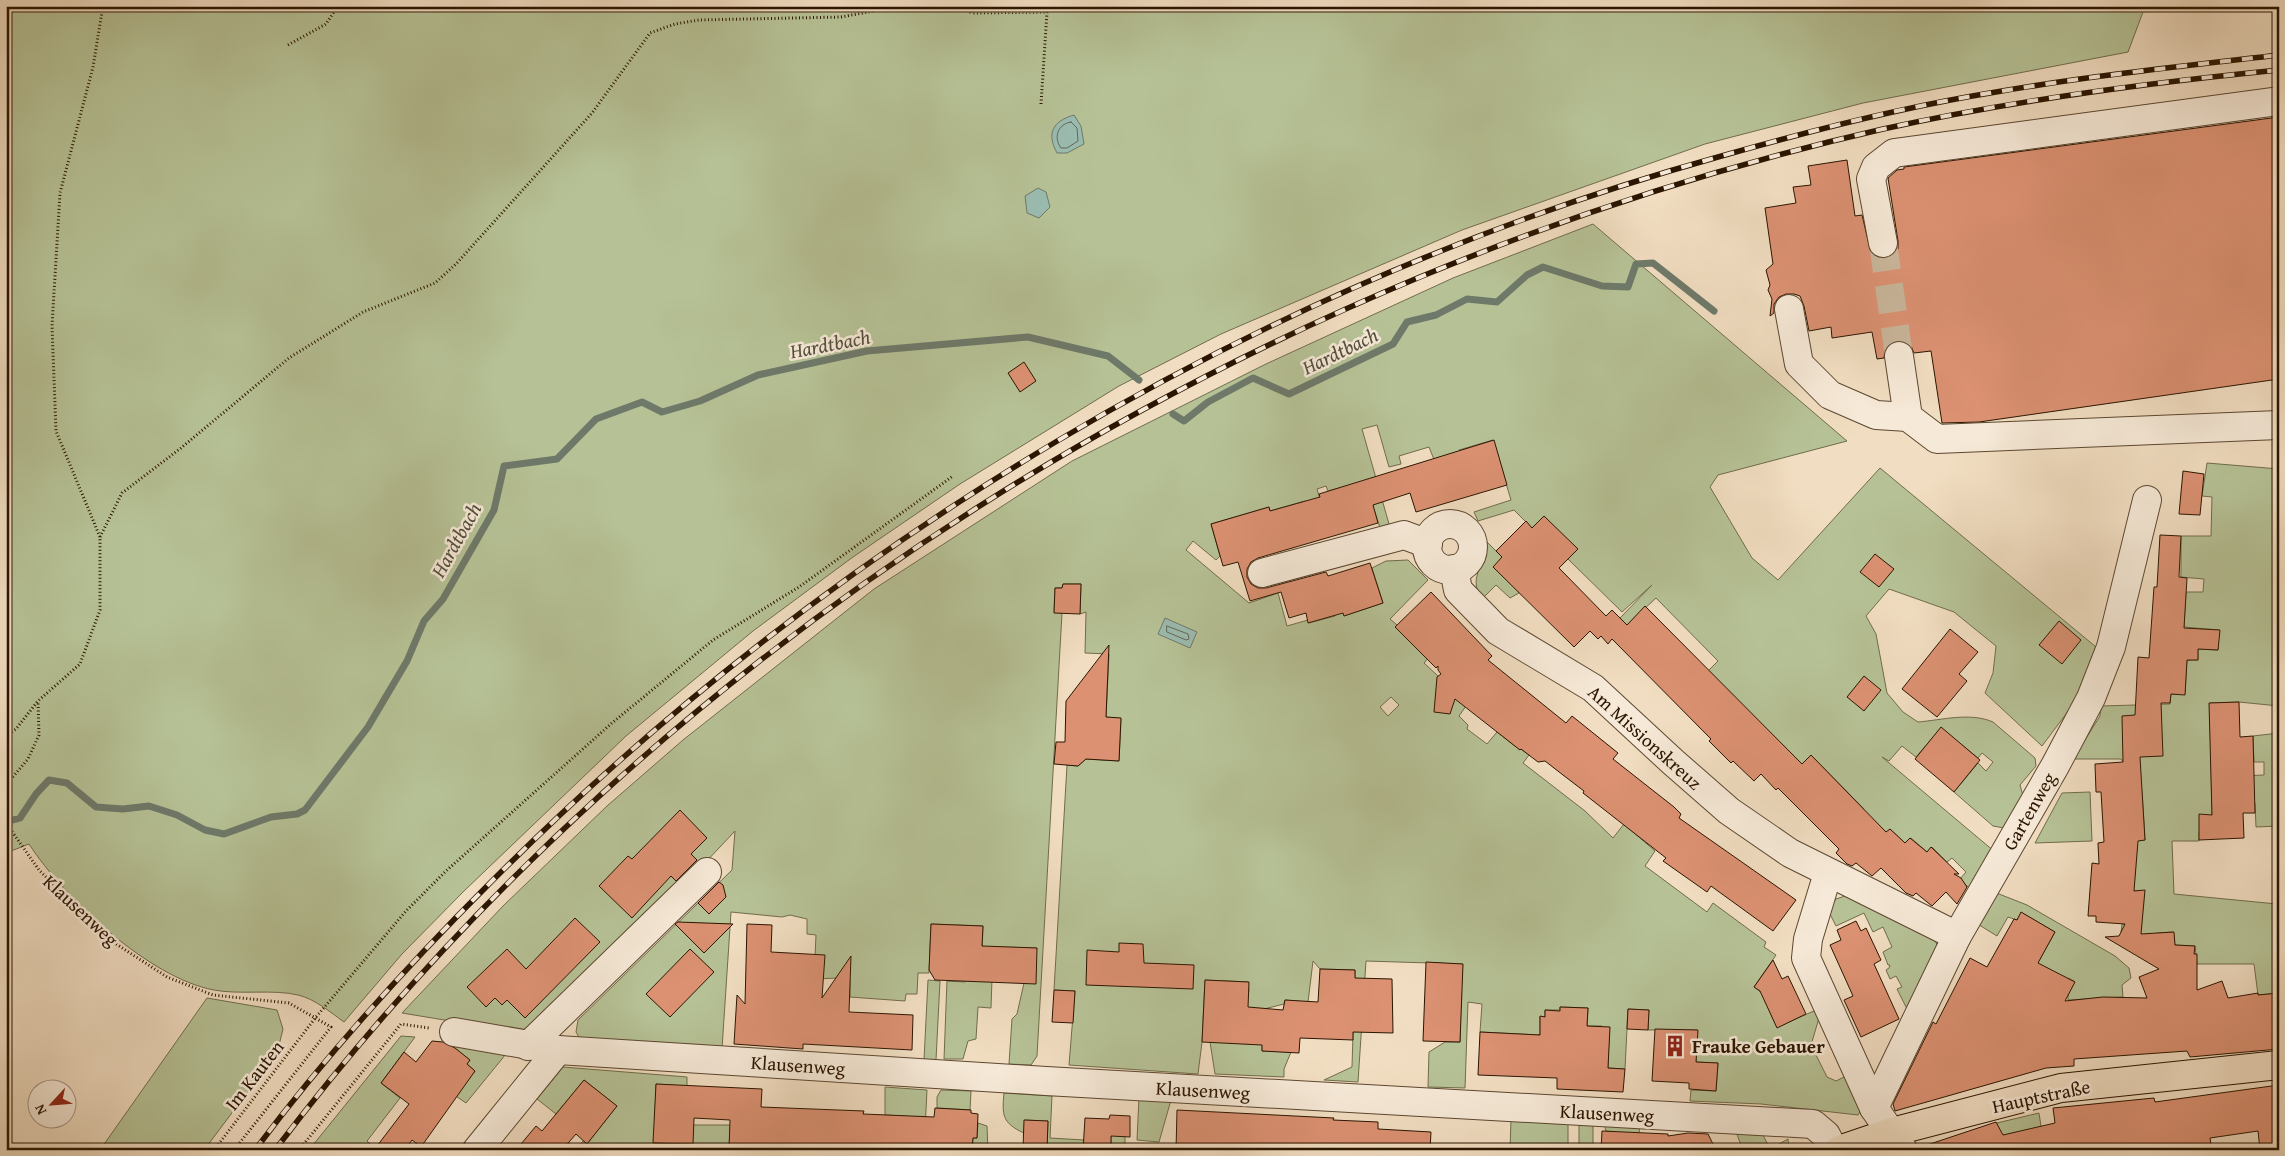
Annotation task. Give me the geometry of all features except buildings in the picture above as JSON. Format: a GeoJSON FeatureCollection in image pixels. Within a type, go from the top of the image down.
{"type":"FeatureCollection","features":[{"type":"Feature","properties":{"kind":"main road","name":"Hauptstraße"},"geometry":{"type":"LineString","coordinates":[[1839,1150],[1898,1141],[2061,1088],[2279,1065]]}},
{"type":"Feature","properties":{"kind":"street"},"geometry":{"type":"LineString","coordinates":[[1882,243],[1871,179],[1876,167],[1894,153],[2279,101]]}},
{"type":"Feature","properties":{"kind":"street"},"geometry":{"type":"LineString","coordinates":[[1789,310],[1799,364],[1830,395],[1876,415],[1908,417],[1937,439],[2279,425]]}},
{"type":"Feature","properties":{"kind":"street"},"geometry":{"type":"LineString","coordinates":[[1899,356],[1908,417]]}},
{"type":"Feature","properties":{"kind":"street","name":"Gartenweg"},"geometry":{"type":"LineString","coordinates":[[1874,1108],[1957,936],[2091,698],[2110,647],[2146,500]]}},
{"type":"Feature","properties":{"kind":"street"},"geometry":{"type":"LineString","coordinates":[[1449,524],[1459,526],[1467,532],[1473,544],[1470,559],[1462,567],[1454,570],[1445,569],[1435,564],[1429,555],[1428,544],[1431,534],[1438,527],[1449,524]]}},
{"type":"Feature","properties":{"kind":"street"},"geometry":{"type":"LineString","coordinates":[[1262,573],[1404,534],[1428,544]]}},
{"type":"Feature","properties":{"kind":"street","name":"Am Missionskreuz"},"geometry":{"type":"LineString","coordinates":[[1454,570],[1458,590],[1498,631],[1593,688],[1729,812],[1790,853],[1957,936]]}},
{"type":"Feature","properties":{"kind":"street"},"geometry":{"type":"LineString","coordinates":[[528,1046],[707,872]]}},
{"type":"Feature","properties":{"kind":"street"},"geometry":{"type":"LineString","coordinates":[[1828,873],[1808,939],[1806,958],[1874,1108],[1882,1122],[1898,1141]]}},
{"type":"Feature","properties":{"kind":"street","name":"Klausenweg"},"geometry":{"type":"LineString","coordinates":[[454,1032],[558,1050],[1046,1081],[1813,1124],[1826,1135],[1834,1150]]}},
{"type":"Feature","properties":{"kind":"street"},"geometry":{"type":"LineString","coordinates":[[477,1150],[558,1050]]}},
{"type":"Feature","properties":{"kind":"path"},"geometry":{"type":"LineString","coordinates":[[6,736],[16,728],[38,701],[80,664],[100,610],[100,537],[56,431],[52,326],[60,193],[93,66],[103,6]]}},
{"type":"Feature","properties":{"kind":"path"},"geometry":{"type":"LineString","coordinates":[[288,45],[326,24],[338,6]]}},
{"type":"Feature","properties":{"kind":"path"},"geometry":{"type":"LineString","coordinates":[[100,537],[122,493],[181,448],[289,358],[363,312],[435,283],[456,264],[592,113],[650,34],[675,24],[699,20],[840,17],[900,6]]}},
{"type":"Feature","properties":{"kind":"path"},"geometry":{"type":"LineString","coordinates":[[968,6],[971,13],[1048,12]]}},
{"type":"Feature","properties":{"kind":"path"},"geometry":{"type":"LineString","coordinates":[[1041,104],[1048,12],[1045,6]]}},
{"type":"Feature","properties":{"kind":"path","name":"Im Kauten"},"geometry":{"type":"LineString","coordinates":[[214,1150],[316,1017],[406,911],[446,871],[612,723],[713,640],[799,587],[953,476]]}},
{"type":"Feature","properties":{"kind":"path"},"geometry":{"type":"LineString","coordinates":[[6,785],[28,760],[39,734],[38,701]]}},
{"type":"Feature","properties":{"kind":"path","name":"Klausenweg"},"geometry":{"type":"LineString","coordinates":[[7,825],[39,870],[107,938],[167,977],[213,995],[289,1003],[316,1017]]}},
{"type":"Feature","properties":{"kind":"path"},"geometry":{"type":"LineString","coordinates":[[234,1150],[331,1027],[316,1017]]}},
{"type":"Feature","properties":{"kind":"path"},"geometry":{"type":"LineString","coordinates":[[299,1150],[401,1024]]}},
{"type":"Feature","properties":{"kind":"green space"},"geometry":{"type":"Polygon","coordinates":[[[6,6],[2177,6],[2143,12],[2128,52],[1863,103],[1705,144],[1462,230],[1221,334],[1119,386],[960,484],[853,557],[753,631],[626,736],[463,892],[402,954],[344,1022],[328,1010],[298,995],[278,992],[214,990],[189,982],[163,970],[136,953],[86,911],[44,865],[29,844],[6,853],[6,6]]]}},
{"type":"Feature","properties":{"kind":"green space"},"geometry":{"type":"Polygon","coordinates":[[[1593,224],[1847,441],[1718,475],[1710,487],[1752,558],[1778,580],[1880,468],[2096,647],[2078,698],[2042,746],[1985,693],[1993,673],[1996,646],[1954,612],[1889,589],[1866,616],[1876,634],[1887,693],[1903,712],[1918,722],[1965,717],[1993,722],[2035,758],[2036,766],[2020,785],[2024,799],[2004,828],[1993,826],[1954,792],[1978,763],[1986,771],[1993,762],[1982,753],[1978,758],[1941,728],[1916,757],[1902,746],[1889,761],[1882,757],[1995,852],[1973,892],[1960,879],[1966,872],[1952,858],[1947,862],[1932,847],[1927,852],[1911,838],[1905,843],[1890,829],[1885,834],[1860,813],[1864,809],[1811,755],[1789,777],[1690,689],[1718,661],[1656,598],[1627,625],[1620,618],[1652,585],[1622,612],[1568,559],[1577,549],[1544,516],[1532,528],[1514,510],[1478,521],[1474,512],[1511,500],[1493,440],[1459,450],[1460,455],[1435,462],[1429,447],[1399,456],[1401,464],[1389,467],[1377,425],[1362,429],[1389,524],[1380,528],[1365,481],[1328,491],[1326,486],[1317,489],[1326,520],[1311,523],[1305,501],[1270,511],[1269,507],[1211,524],[1220,556],[1216,560],[1193,541],[1186,550],[1249,603],[1278,593],[1287,626],[1308,620],[1309,623],[1335,616],[1340,603],[1344,616],[1383,603],[1372,568],[1386,561],[1408,560],[1428,580],[1390,619],[1397,625],[1395,627],[1421,653],[1429,657],[1424,663],[1438,676],[1471,699],[1459,716],[1468,725],[1467,729],[1487,744],[1497,732],[1521,749],[1529,755],[1523,763],[1585,811],[1613,838],[1624,824],[1655,851],[1645,866],[1707,912],[1713,903],[1766,942],[1764,947],[1776,955],[1754,987],[1762,993],[1777,1027],[1814,1011],[1819,1018],[1811,1045],[1827,1077],[1836,1081],[1846,1076],[1862,1109],[1858,1115],[1761,1104],[1690,1101],[1691,1090],[1716,1091],[1718,1063],[1696,1062],[1697,1030],[1648,1030],[1649,1010],[1628,1009],[1625,1069],[1608,1068],[1609,1036],[1602,1026],[1587,1026],[1588,1008],[1560,1007],[1560,1010],[1545,1010],[1545,1017],[1540,1017],[1540,1035],[1480,1032],[1482,1004],[1468,1002],[1465,1088],[1428,1087],[1429,1052],[1445,1042],[1460,1042],[1462,964],[1366,961],[1358,1082],[1324,1080],[1352,1067],[1355,970],[1320,969],[1313,961],[1308,1002],[1285,1000],[1284,1004],[1264,1009],[1262,1051],[1291,1052],[1284,1069],[1284,1077],[1215,1074],[1210,1042],[1249,991],[1248,982],[1205,980],[1202,1042],[1198,1074],[1069,1065],[1075,991],[1054,990],[1067,765],[1078,766],[1086,759],[1119,761],[1121,719],[1106,717],[1109,654],[1085,653],[1086,612],[1080,614],[1081,584],[1063,584],[1062,588],[1055,588],[1054,612],[1062,613],[1037,1056],[1031,1065],[1009,1064],[1012,1019],[1017,1014],[1024,983],[1037,948],[1001,947],[993,950],[991,1008],[978,1007],[976,1039],[968,1041],[963,1059],[944,1059],[947,981],[965,982],[967,954],[982,955],[983,926],[931,924],[929,973],[918,973],[917,994],[906,994],[905,1001],[850,997],[850,979],[814,979],[816,935],[807,934],[807,919],[790,915],[782,917],[731,912],[722,1049],[580,1039],[576,1032],[578,1020],[732,870],[735,831],[687,882],[530,1029],[517,1032],[402,1013],[503,906],[607,806],[683,740],[874,589],[1072,461],[1266,364],[1453,278],[1593,224]],[[1391,697],[1380,707],[1388,716],[1399,705],[1391,697]]]}},
{"type":"Feature","properties":{"kind":"green space"},"geometry":{"type":"Polygon","coordinates":[[[2207,463],[2279,469],[2279,572],[2274,573],[2274,581],[2279,581],[2279,706],[2239,702],[2210,703],[2212,821],[2199,832],[2199,841],[2172,841],[2174,894],[2277,904],[2273,935],[2279,936],[2279,993],[2258,995],[2254,964],[2197,964],[2195,946],[2175,945],[2173,932],[2157,933],[2153,951],[2121,932],[2122,924],[2141,926],[2144,892],[2134,891],[2120,842],[2145,840],[2142,791],[2121,759],[2073,759],[2100,716],[2101,706],[2170,704],[2171,694],[2185,694],[2187,660],[2198,660],[2198,649],[2218,650],[2219,630],[2184,627],[2186,592],[2203,592],[2204,579],[2181,577],[2181,536],[2211,536],[2212,497],[2202,496],[2207,463]]]}},
{"type":"Feature","properties":{"kind":"green space"},"geometry":{"type":"Polygon","coordinates":[[[1480,531],[1486,541],[1502,557],[1519,593],[1510,598],[1496,585],[1483,598],[1479,593],[1476,582],[1485,548],[1480,531]]]}},
{"type":"Feature","properties":{"kind":"green space"},"geometry":{"type":"Polygon","coordinates":[[[2279,733],[2279,826],[2256,827],[2255,803],[2244,803],[2240,776],[2264,775],[2264,762],[2254,762],[2253,736],[2279,733]]]}},
{"type":"Feature","properties":{"kind":"green space"},"geometry":{"type":"Polygon","coordinates":[[[2090,792],[2092,841],[2035,843],[2062,793],[2090,792]]]}},
{"type":"Feature","properties":{"kind":"green space"},"geometry":{"type":"Polygon","coordinates":[[[1994,892],[2027,905],[2115,956],[2129,968],[2131,978],[2122,985],[2123,997],[2068,1000],[2068,995],[2074,981],[2068,978],[2061,992],[2036,966],[2055,932],[2022,913],[2017,920],[2008,917],[1997,936],[1976,923],[1994,892]]]}},
{"type":"Feature","properties":{"kind":"green space"},"geometry":{"type":"Polygon","coordinates":[[[1848,895],[1933,936],[1939,949],[1909,1008],[1907,1009],[1897,989],[1902,987],[1896,976],[1890,979],[1886,970],[1890,965],[1888,965],[1883,952],[1892,947],[1883,927],[1873,932],[1864,913],[1836,926],[1828,910],[1836,899],[1848,895]]]}},
{"type":"Feature","properties":{"kind":"green space"},"geometry":{"type":"Polygon","coordinates":[[[928,980],[940,981],[936,1060],[924,1060],[928,980]]]}},
{"type":"Feature","properties":{"kind":"green space"},"geometry":{"type":"Polygon","coordinates":[[[207,998],[277,1010],[283,1029],[277,1053],[204,1150],[100,1150],[207,998]]]}},
{"type":"Feature","properties":{"kind":"green space"},"geometry":{"type":"Polygon","coordinates":[[[401,1036],[415,1037],[381,1083],[400,1098],[367,1141],[377,1150],[309,1150],[401,1036]]]}},
{"type":"Feature","properties":{"kind":"green space"},"geometry":{"type":"Polygon","coordinates":[[[448,1043],[506,1054],[466,1103],[447,1090],[464,1085],[475,1071],[467,1064],[470,1060],[448,1043]]]}},
{"type":"Feature","properties":{"kind":"green space"},"geometry":{"type":"Polygon","coordinates":[[[563,1067],[687,1077],[687,1086],[656,1084],[654,1143],[692,1144],[693,1125],[730,1125],[729,1150],[576,1150],[583,1141],[587,1144],[617,1106],[584,1080],[556,1114],[537,1099],[563,1067]]]}},
{"type":"Feature","properties":{"kind":"green space"},"geometry":{"type":"Polygon","coordinates":[[[885,1087],[927,1090],[924,1150],[918,1117],[885,1115],[885,1087]]]}},
{"type":"Feature","properties":{"kind":"green space"},"geometry":{"type":"Polygon","coordinates":[[[941,1090],[971,1091],[970,1110],[937,1108],[937,1097],[941,1090]]]}},
{"type":"Feature","properties":{"kind":"green space"},"geometry":{"type":"Polygon","coordinates":[[[1004,1093],[1052,1096],[1050,1138],[1084,1140],[1083,1150],[1047,1150],[1048,1121],[1025,1120],[1024,1133],[1011,1126],[1005,1118],[1003,1107],[1004,1093]]]}},
{"type":"Feature","properties":{"kind":"green space"},"geometry":{"type":"Polygon","coordinates":[[[1139,1098],[1171,1100],[1159,1142],[1137,1140],[1139,1098]]]}},
{"type":"Feature","properties":{"kind":"green space"},"geometry":{"type":"Polygon","coordinates":[[[2039,1113],[2044,1147],[1999,1136],[1997,1123],[2039,1113]]]}},
{"type":"Feature","properties":{"kind":"green space"},"geometry":{"type":"Polygon","coordinates":[[[1511,1119],[1568,1120],[1568,1150],[1510,1150],[1511,1119]]]}},
{"type":"Feature","properties":{"kind":"green space"},"geometry":{"type":"Polygon","coordinates":[[[1579,1120],[1593,1120],[1593,1150],[1579,1150],[1579,1120]]]}},
{"type":"Feature","properties":{"kind":"green space"},"geometry":{"type":"Polygon","coordinates":[[[978,1123],[987,1126],[988,1150],[972,1150],[973,1138],[977,1138],[978,1123]]]}},
{"type":"Feature","properties":{"kind":"green space"},"geometry":{"type":"Polygon","coordinates":[[[1604,1123],[1640,1123],[1639,1135],[1606,1131],[1604,1123]]]}},
{"type":"Feature","properties":{"kind":"green space"},"geometry":{"type":"Polygon","coordinates":[[[1736,1132],[1762,1133],[1770,1149],[1788,1139],[1789,1150],[1750,1150],[1747,1145],[1741,1145],[1736,1132]]]}},
{"type":"Feature","properties":{"kind":"green space"},"geometry":{"type":"Polygon","coordinates":[[[1111,1133],[1125,1137],[1125,1150],[1111,1150],[1111,1133]]]}},
{"type":"Feature","properties":{"kind":"green space"},"geometry":{"type":"Polygon","coordinates":[[[568,1142],[576,1150],[564,1150],[568,1142]]]}},
{"type":"Feature","properties":{"kind":"water"},"geometry":{"type":"Polygon","coordinates":[[[1074,115],[1081,126],[1084,144],[1067,153],[1057,153],[1052,139],[1053,129],[1056,124],[1074,115]]]}},
{"type":"Feature","properties":{"kind":"water"},"geometry":{"type":"Polygon","coordinates":[[[1038,188],[1046,192],[1050,207],[1039,218],[1027,213],[1025,196],[1038,188]]]}},
{"type":"Feature","properties":{"kind":"water"},"geometry":{"type":"Polygon","coordinates":[[[1165,618],[1197,632],[1190,648],[1158,634],[1165,618]]]}},
{"type":"Feature","properties":{"kind":"waterway","name":"Hardtbach"},"geometry":{"type":"LineString","coordinates":[[1173,414],[1184,421],[1208,402],[1253,378],[1289,394],[1393,344],[1407,322],[1436,315],[1467,299],[1497,302],[1527,275],[1543,267],[1602,286],[1628,287],[1636,264],[1653,263],[1714,311]]}},
{"type":"Feature","properties":{"kind":"waterway","name":"Hardtbach"},"geometry":{"type":"LineString","coordinates":[[6,822],[20,818],[36,794],[49,780],[67,783],[96,807],[123,809],[149,806],[177,815],[205,830],[224,834],[271,817],[297,814],[305,810],[368,727],[407,661],[424,621],[443,599],[494,510],[504,466],[557,459],[596,419],[642,402],[662,412],[700,401],[758,375],[867,351],[1028,337],[1108,356],[1139,380]]}},
{"type":"Feature","properties":{"kind":"tunnel"},"geometry":{"type":"LineString","coordinates":[[1883,243],[1899,356]]}},
{"type":"Feature","properties":{"kind":"railway"},"geometry":{"type":"LineString","coordinates":[[255,1150],[310,1080],[368,1012],[491,882],[622,759],[760,644],[906,538],[1058,441],[1215,354],[1378,277],[1546,211],[1752,147],[1856,120],[1961,98],[2101,76],[2279,55]]}},
{"type":"Feature","properties":{"kind":"railway"},"geometry":{"type":"LineString","coordinates":[[275,1150],[431,964],[603,793],[790,638],[990,500],[1201,379],[1421,277],[1649,193],[1883,129],[1981,109],[2179,81],[2279,70]]}},
{"type":"Feature","properties":{"kind":"place","name":"Frauke Gebauer"},"geometry":{"type":"Point","coordinates":[1675,1046]}}]}
